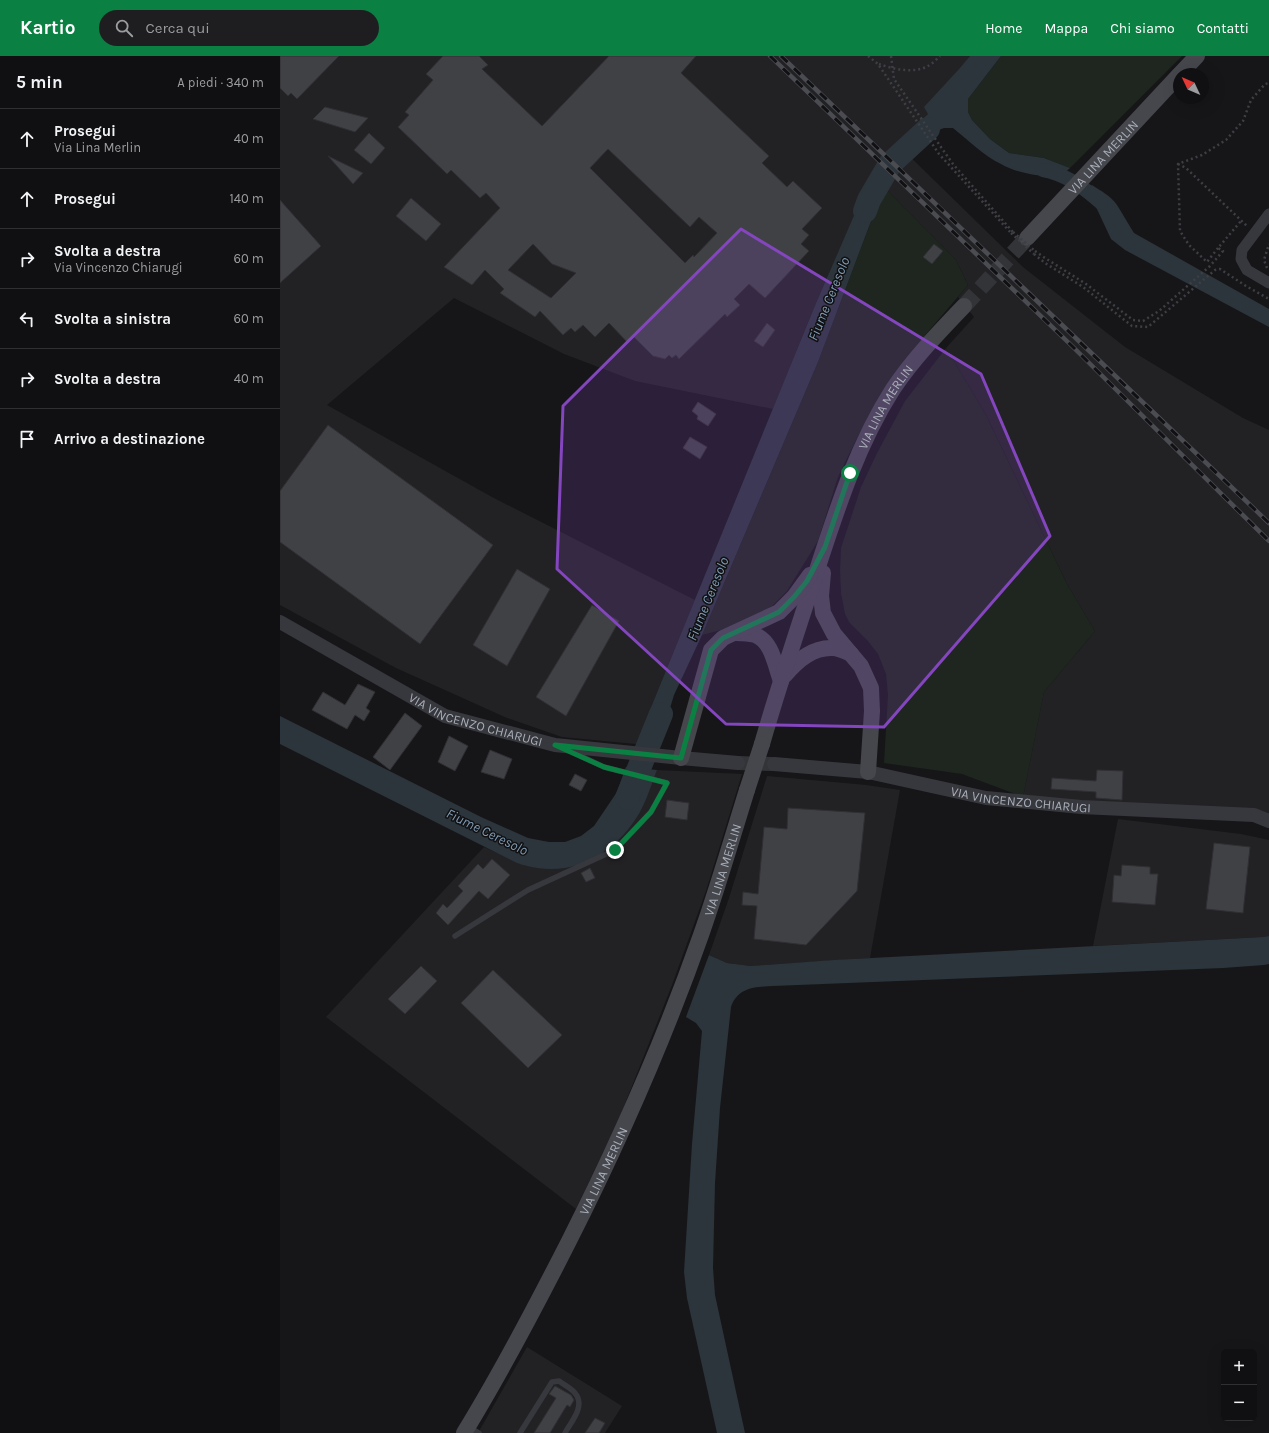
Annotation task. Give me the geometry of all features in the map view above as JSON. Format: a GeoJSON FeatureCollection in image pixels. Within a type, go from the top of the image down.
{"type":"FeatureCollection","features":[{"type":"Feature","properties":{"kind":"main road","name":"VIA LINA MERLIN"},"geometry":{"type":"LineString","coordinates":[[1186,68],[1197,56]]}},
{"type":"Feature","properties":{"kind":"main road","name":"VIA LINA MERLIN"},"geometry":{"type":"LineString","coordinates":[[1024,241],[1173,82]]}},
{"type":"Feature","properties":{"kind":"main road","name":"VIA LINA MERLIN"},"geometry":{"type":"LineString","coordinates":[[470,1431],[532,1314],[602,1176],[665,1029],[702,934],[781,681],[850,473],[890,396],[911,364],[964,306]]}},
{"type":"Feature","properties":{"kind":"main road"},"geometry":{"type":"LineString","coordinates":[[681,758],[711,650],[723,638],[779,612],[807,581],[825,547]]}},
{"type":"Feature","properties":{"kind":"main road"},"geometry":{"type":"LineString","coordinates":[[825,547],[821,596],[824,613],[834,634],[861,666],[871,688],[872,711],[868,772]]}},
{"type":"Feature","properties":{"kind":"main road"},"geometry":{"type":"LineString","coordinates":[[736,632],[754,635],[765,640],[770,649],[781,681]]}},
{"type":"Feature","properties":{"kind":"main road"},"geometry":{"type":"LineString","coordinates":[[781,681],[792,666],[805,655],[819,649],[835,648],[851,654]]}},
{"type":"Feature","properties":{"kind":"street"},"geometry":{"type":"LineString","coordinates":[[1269,214],[1242,250],[1240,259],[1247,270],[1269,283]]}},
{"type":"Feature","properties":{"kind":"street","name":"VIA VINCENZO CHIARUGI"},"geometry":{"type":"LineString","coordinates":[[280,622],[446,716],[555,745],[738,763]]}},
{"type":"Feature","properties":{"kind":"street","name":"VIA VINCENZO CHIARUGI"},"geometry":{"type":"LineString","coordinates":[[774,764],[868,772],[986,798],[1081,807],[1254,815],[1269,821]]}},
{"type":"Feature","properties":{"kind":"lane"},"geometry":{"type":"LineString","coordinates":[[455,936],[528,890],[615,850],[651,812],[667,783],[604,767],[555,745]]}},
{"type":"Feature","properties":{"kind":"lane"},"geometry":{"type":"LineString","coordinates":[[520,1433],[552,1382],[559,1381],[575,1393],[578,1400],[579,1409],[565,1433]]}},
{"type":"Feature","properties":{"kind":"path"},"geometry":{"type":"LineString","coordinates":[[868,56],[878,64],[938,154],[1024,241],[1045,258],[1086,284],[1133,320],[1143,321],[1159,311],[1210,266],[1223,251],[1218,248]]}},
{"type":"Feature","properties":{"kind":"path"},"geometry":{"type":"LineString","coordinates":[[891,56],[894,79],[953,164],[1045,263],[1083,287],[1132,326],[1148,326],[1215,270],[1220,268],[1246,286],[1269,299]]}},
{"type":"Feature","properties":{"kind":"path"},"geometry":{"type":"LineString","coordinates":[[878,64],[893,68],[913,70],[928,66],[940,56]]}},
{"type":"Feature","properties":{"kind":"path"},"geometry":{"type":"LineString","coordinates":[[1178,164],[1202,155],[1226,140],[1243,121],[1251,100],[1265,84],[1269,83]]}},
{"type":"Feature","properties":{"kind":"path"},"geometry":{"type":"LineString","coordinates":[[1178,164],[1186,168],[1241,221],[1207,262],[1189,245],[1180,231],[1178,164]]}},
{"type":"Feature","properties":{"kind":"path"},"geometry":{"type":"LineString","coordinates":[[1269,244],[1264,260],[1269,271]]}},
{"type":"Feature","properties":{"kind":"highlighted area"},"geometry":{"type":"Polygon","coordinates":[[[741,229],[981,374],[1050,536],[884,727],[726,724],[557,569],[563,406],[741,229]]]}},
{"type":"Feature","properties":{"kind":"shaded area"},"geometry":{"type":"Polygon","coordinates":[[[280,56],[970,56],[928,114],[896,143],[1023,267],[1125,347],[1243,418],[1269,430],[1269,823],[1023,797],[1044,692],[1095,631],[1067,584],[985,413],[946,348],[974,317],[958,297],[968,285],[956,260],[872,175],[816,303],[773,409],[635,381],[564,354],[454,298],[327,405],[492,497],[695,600],[636,744],[562,737],[507,718],[396,668],[280,605],[280,56]]]}},
{"type":"Feature","properties":{"kind":"shaded area"},"geometry":{"type":"Polygon","coordinates":[[[1001,56],[1182,56],[1070,168],[1044,158],[1009,153],[990,139],[972,120],[968,112],[968,99],[1001,56]]]}},
{"type":"Feature","properties":{"kind":"shaded area"},"geometry":{"type":"Polygon","coordinates":[[[885,188],[956,260],[968,285],[927,333],[885,388],[855,442],[838,477],[818,541],[787,591],[772,606],[759,614],[725,629],[702,635],[818,362],[876,208],[885,188]]]}},
{"type":"Feature","properties":{"kind":"shaded area"},"geometry":{"type":"Polygon","coordinates":[[[946,348],[985,413],[1067,584],[1095,631],[1044,692],[1023,797],[962,774],[884,763],[888,695],[886,674],[878,654],[867,640],[849,622],[845,614],[841,593],[841,548],[861,487],[877,453],[905,401],[946,348]]]}},
{"type":"Feature","properties":{"kind":"shaded area"},"geometry":{"type":"Polygon","coordinates":[[[657,770],[742,774],[706,891],[672,985],[617,1124],[576,1209],[326,1017],[484,847],[526,866],[593,859],[612,847],[629,827],[640,811],[657,770]]]}},
{"type":"Feature","properties":{"kind":"shaded area"},"geometry":{"type":"Polygon","coordinates":[[[767,776],[866,785],[900,790],[870,958],[751,966],[727,963],[709,955],[729,898],[767,776]]]}},
{"type":"Feature","properties":{"kind":"shaded area"},"geometry":{"type":"Polygon","coordinates":[[[1118,819],[1241,834],[1269,840],[1269,936],[1093,946],[1118,819]]]}},
{"type":"Feature","properties":{"kind":"shaded area"},"geometry":{"type":"Polygon","coordinates":[[[527,1347],[622,1406],[605,1433],[478,1433],[527,1347]]]}},
{"type":"Feature","properties":{"kind":"water"},"geometry":{"type":"Polygon","coordinates":[[[970,56],[1001,56],[968,99],[968,112],[972,120],[990,139],[1009,153],[1044,158],[1070,168],[1059,178],[1029,174],[1015,170],[995,161],[953,128],[944,128],[939,130],[911,157],[896,143],[928,114],[924,107],[970,56]]]}},
{"type":"Feature","properties":{"kind":"water"},"geometry":{"type":"Polygon","coordinates":[[[872,174],[885,188],[876,208],[818,362],[702,635],[674,695],[659,744],[636,744],[816,303],[872,174]]]}},
{"type":"Feature","properties":{"kind":"water"},"geometry":{"type":"Polygon","coordinates":[[[1092,185],[1115,202],[1134,233],[1269,309],[1269,327],[1125,250],[1111,239],[1096,207],[1082,196],[1092,185]]]}},
{"type":"Feature","properties":{"kind":"water"},"geometry":{"type":"Polygon","coordinates":[[[280,716],[481,817],[528,838],[549,842],[565,842],[581,836],[594,826],[617,792],[626,767],[657,770],[640,812],[630,827],[619,839],[592,859],[578,865],[545,869],[514,862],[280,744],[280,716]]]}},
{"type":"Feature","properties":{"kind":"water"},"geometry":{"type":"Polygon","coordinates":[[[1269,936],[1269,964],[1264,965],[1223,968],[766,986],[748,989],[738,995],[731,1007],[720,1108],[715,1183],[713,1268],[715,1295],[745,1433],[717,1433],[687,1298],[684,1272],[692,1144],[702,1031],[696,1023],[686,1017],[709,955],[727,963],[751,966],[1269,936]]]}},
{"type":"Feature","properties":{"kind":"building"},"geometry":{"type":"Polygon","coordinates":[[[280,56],[339,56],[297,99],[291,93],[288,96],[280,88],[280,56]]]}},
{"type":"Feature","properties":{"kind":"building"},"geometry":{"type":"Polygon","coordinates":[[[443,56],[479,56],[488,65],[482,69],[542,126],[609,56],[696,56],[681,73],[769,156],[762,163],[787,187],[793,181],[822,208],[802,229],[809,235],[801,244],[809,251],[765,298],[749,284],[734,299],[740,305],[727,317],[725,314],[679,359],[676,355],[672,358],[669,355],[665,359],[653,356],[634,337],[628,343],[609,323],[595,337],[583,325],[575,332],[571,328],[563,335],[540,311],[535,317],[500,293],[504,289],[485,270],[472,285],[444,267],[500,208],[486,193],[480,198],[451,170],[447,174],[398,127],[409,115],[405,112],[433,80],[426,74],[443,56]],[[608,149],[590,168],[685,263],[693,255],[694,257],[717,233],[699,217],[690,227],[608,149]],[[533,244],[508,270],[551,298],[576,273],[552,264],[533,244]]]}},
{"type":"Feature","properties":{"kind":"building"},"geometry":{"type":"Polygon","coordinates":[[[325,107],[368,118],[355,132],[313,119],[325,107]]]}},
{"type":"Feature","properties":{"kind":"building"},"geometry":{"type":"Polygon","coordinates":[[[369,133],[385,148],[371,164],[354,150],[369,133]]]}},
{"type":"Feature","properties":{"kind":"building"},"geometry":{"type":"Polygon","coordinates":[[[328,156],[363,173],[353,184],[328,156]]]}},
{"type":"Feature","properties":{"kind":"building"},"geometry":{"type":"Polygon","coordinates":[[[411,198],[441,224],[426,241],[396,216],[411,198]]]}},
{"type":"Feature","properties":{"kind":"building"},"geometry":{"type":"Polygon","coordinates":[[[280,200],[321,246],[280,283],[280,200]]]}},
{"type":"Feature","properties":{"kind":"building"},"geometry":{"type":"Polygon","coordinates":[[[934,244],[943,251],[932,264],[923,257],[934,244]]]}},
{"type":"Feature","properties":{"kind":"building"},"geometry":{"type":"Polygon","coordinates":[[[767,323],[775,330],[763,347],[754,341],[767,323]]]}},
{"type":"Feature","properties":{"kind":"building"},"geometry":{"type":"Polygon","coordinates":[[[698,402],[716,414],[708,426],[697,419],[698,416],[692,411],[698,402]]]}},
{"type":"Feature","properties":{"kind":"building"},"geometry":{"type":"Polygon","coordinates":[[[328,425],[493,545],[420,644],[280,542],[280,491],[328,425]]]}},
{"type":"Feature","properties":{"kind":"building"},"geometry":{"type":"Polygon","coordinates":[[[690,437],[707,447],[700,459],[683,448],[690,437]]]}},
{"type":"Feature","properties":{"kind":"building"},"geometry":{"type":"Polygon","coordinates":[[[517,569],[550,589],[507,666],[473,645],[517,569]]]}},
{"type":"Feature","properties":{"kind":"building"},"geometry":{"type":"Polygon","coordinates":[[[592,605],[619,621],[566,716],[536,697],[592,605]]]}},
{"type":"Feature","properties":{"kind":"building"},"geometry":{"type":"Polygon","coordinates":[[[358,684],[375,692],[366,708],[370,711],[364,721],[355,715],[347,729],[312,710],[323,692],[345,705],[358,684]]]}},
{"type":"Feature","properties":{"kind":"building"},"geometry":{"type":"Polygon","coordinates":[[[405,713],[422,726],[390,770],[373,757],[405,713]]]}},
{"type":"Feature","properties":{"kind":"building"},"geometry":{"type":"Polygon","coordinates":[[[449,736],[468,746],[455,771],[438,762],[449,736]]]}},
{"type":"Feature","properties":{"kind":"building"},"geometry":{"type":"Polygon","coordinates":[[[490,750],[512,759],[504,779],[481,772],[490,750]]]}},
{"type":"Feature","properties":{"kind":"building"},"geometry":{"type":"Polygon","coordinates":[[[1097,770],[1123,771],[1122,800],[1096,798],[1096,792],[1051,789],[1052,778],[1096,781],[1097,770]]]}},
{"type":"Feature","properties":{"kind":"building"},"geometry":{"type":"Polygon","coordinates":[[[575,774],[587,780],[581,791],[569,785],[575,774]]]}},
{"type":"Feature","properties":{"kind":"building"},"geometry":{"type":"Polygon","coordinates":[[[667,800],[689,803],[687,820],[665,817],[667,800]]]}},
{"type":"Feature","properties":{"kind":"building"},"geometry":{"type":"Polygon","coordinates":[[[788,808],[865,813],[857,891],[806,945],[754,939],[757,906],[742,905],[743,892],[758,894],[764,827],[787,829],[788,808]]]}},
{"type":"Feature","properties":{"kind":"building"},"geometry":{"type":"Polygon","coordinates":[[[1214,843],[1250,847],[1243,913],[1206,909],[1214,843]]]}},
{"type":"Feature","properties":{"kind":"building"},"geometry":{"type":"Polygon","coordinates":[[[492,859],[510,875],[488,899],[479,891],[448,925],[436,913],[443,904],[447,908],[463,891],[458,886],[478,864],[483,869],[492,859]]]}},
{"type":"Feature","properties":{"kind":"building"},"geometry":{"type":"Polygon","coordinates":[[[1122,865],[1150,867],[1150,874],[1158,874],[1155,905],[1112,902],[1114,875],[1121,876],[1122,865]]]}},
{"type":"Feature","properties":{"kind":"building"},"geometry":{"type":"Polygon","coordinates":[[[590,868],[595,878],[586,882],[581,873],[590,868]]]}},
{"type":"Feature","properties":{"kind":"building"},"geometry":{"type":"Polygon","coordinates":[[[421,966],[437,981],[405,1014],[388,999],[421,966]]]}},
{"type":"Feature","properties":{"kind":"building"},"geometry":{"type":"Polygon","coordinates":[[[493,970],[562,1035],[528,1068],[461,1003],[493,970]]]}},
{"type":"Feature","properties":{"kind":"building"},"geometry":{"type":"Polygon","coordinates":[[[555,1386],[571,1395],[574,1400],[570,1407],[567,1405],[550,1433],[534,1433],[556,1398],[549,1394],[555,1386]]]}},
{"type":"Feature","properties":{"kind":"building"},"geometry":{"type":"Polygon","coordinates":[[[595,1418],[605,1423],[599,1433],[585,1433],[595,1418]]]}},
{"type":"Feature","properties":{"kind":"waterway","name":"Fiume Ceresolo"},"geometry":{"type":"LineString","coordinates":[[865,211],[869,200],[890,164],[928,129]]}},
{"type":"Feature","properties":{"kind":"waterway"},"geometry":{"type":"LineString","coordinates":[[1043,170],[1067,178],[1101,203]]}},
{"type":"Feature","properties":{"kind":"waterway","name":"Fiume Ceresolo"},"geometry":{"type":"LineString","coordinates":[[627,798],[661,714]]}},
{"type":"Feature","properties":{"kind":"tunnel"},"geometry":{"type":"LineString","coordinates":[[964,306],[1027,238]]}},
{"type":"Feature","properties":{"kind":"tunnel"},"geometry":{"type":"LineString","coordinates":[[738,763],[774,764]]}},
{"type":"Feature","properties":{"kind":"railway"},"geometry":{"type":"LineString","coordinates":[[770,56],[1072,346],[1269,541]]}},
{"type":"Feature","properties":{"kind":"railway"},"geometry":{"type":"LineString","coordinates":[[781,56],[1269,523]]}},
{"type":"Feature","properties":{"kind":"route"},"geometry":{"type":"LineString","coordinates":[[615,850],[651,812],[667,783],[604,767],[555,745],[681,758],[711,650],[723,638],[779,612],[807,581],[825,547],[850,473]]}}]}
